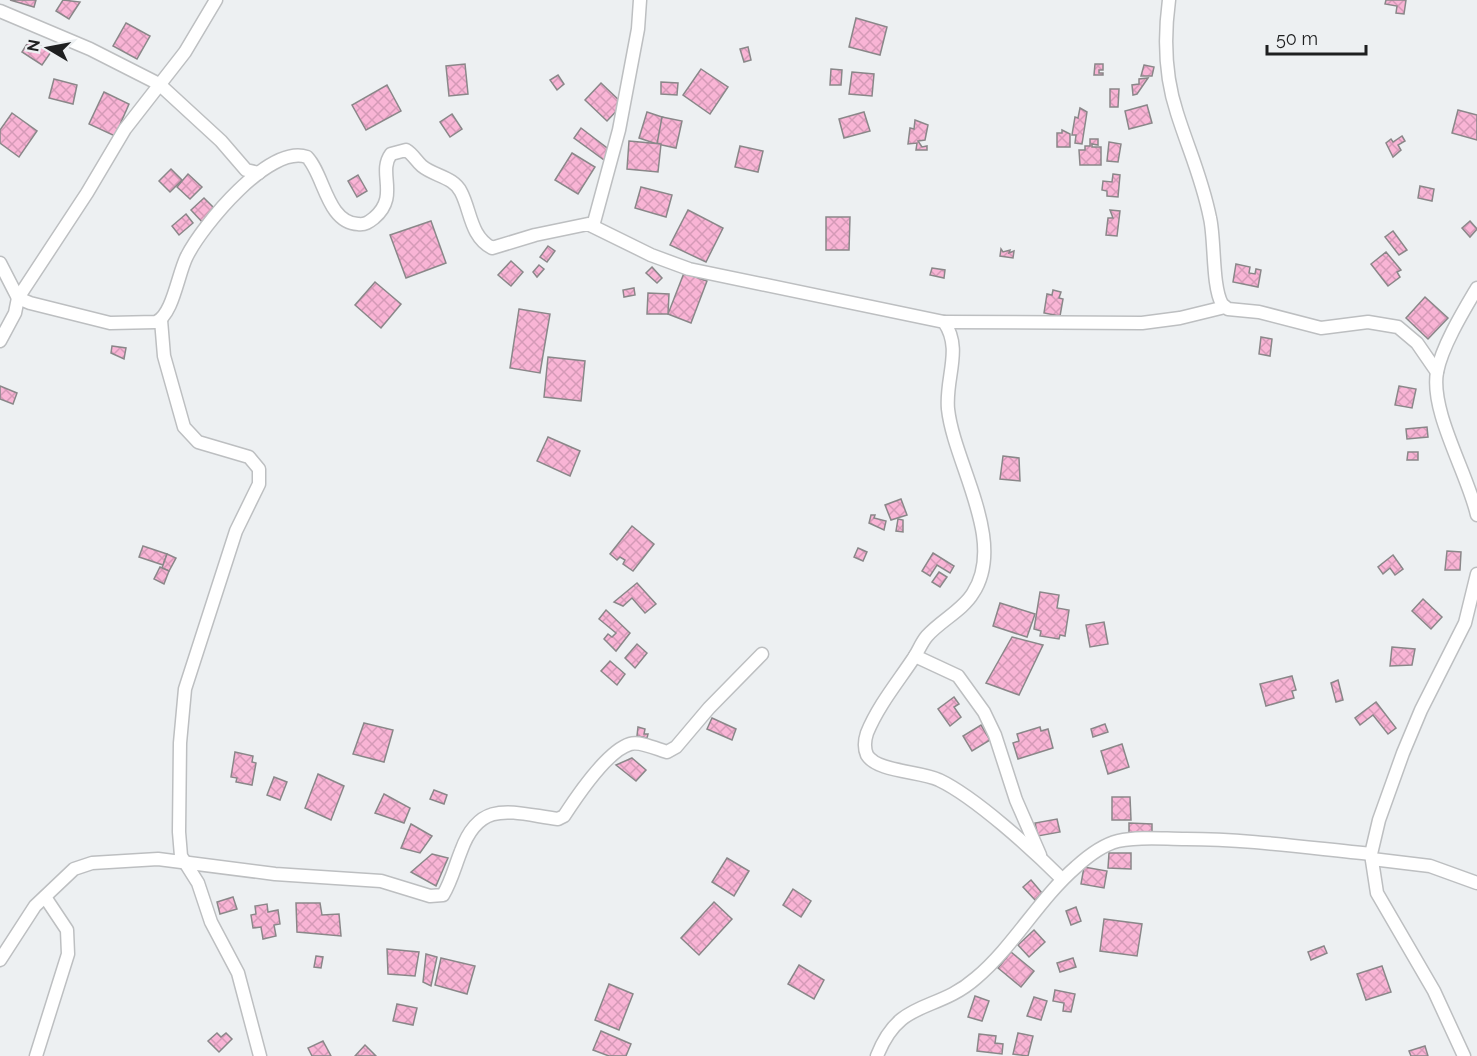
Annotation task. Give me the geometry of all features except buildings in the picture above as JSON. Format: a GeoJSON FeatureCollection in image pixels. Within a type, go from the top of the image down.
{"type":"FeatureCollection","features":[{"type":"Feature","properties":{"kind":"street"},"geometry":{"type":"LineString","coordinates":[[0,341],[15,313],[18,298],[87,193],[124,129],[185,52],[216,0]]}},
{"type":"Feature","properties":{"kind":"street"},"geometry":{"type":"LineString","coordinates":[[593,226],[619,130],[638,29],[640,0]]}},
{"type":"Feature","properties":{"kind":"street"},"geometry":{"type":"LineString","coordinates":[[1169,0],[1165,41],[1172,92],[1177,113],[1202,179],[1211,221],[1219,299],[1225,307]]}},
{"type":"Feature","properties":{"kind":"street"},"geometry":{"type":"LineString","coordinates":[[0,11],[90,49],[159,84],[221,141],[246,170],[259,173]]}},
{"type":"Feature","properties":{"kind":"street"},"geometry":{"type":"LineString","coordinates":[[0,263],[18,298],[76,317],[110,323],[150,324],[161,320],[169,308],[187,256],[200,236],[236,191],[259,173],[292,155],[307,157],[337,213],[353,224],[364,224],[380,213],[386,204],[389,193],[386,160],[391,154],[406,150],[424,168],[455,184],[461,190],[476,233],[483,243],[492,248],[556,229],[588,224],[651,255],[689,269],[944,321],[1142,323],[1180,318],[1225,307],[1321,328],[1368,322],[1398,327],[1417,343],[1437,372],[1442,417],[1473,496],[1477,515]]}},
{"type":"Feature","properties":{"kind":"street"},"geometry":{"type":"LineString","coordinates":[[1437,372],[1458,322],[1477,288]]}},
{"type":"Feature","properties":{"kind":"street"},"geometry":{"type":"LineString","coordinates":[[161,320],[164,356],[184,427],[198,442],[249,457],[259,469],[260,478],[228,553],[185,689],[180,743],[179,847],[183,863],[198,883],[211,922],[238,974],[260,1056]]}},
{"type":"Feature","properties":{"kind":"street"},"geometry":{"type":"LineString","coordinates":[[944,321],[954,341],[947,396],[948,411],[977,511],[984,561],[981,577],[972,596],[924,639],[866,735],[865,746],[868,756],[879,764],[937,778],[946,784],[1042,859],[1062,879]]}},
{"type":"Feature","properties":{"kind":"street"},"geometry":{"type":"LineString","coordinates":[[1464,1056],[1434,991],[1377,894],[1372,856],[1379,820],[1403,753],[1421,710],[1465,623],[1477,574]]}},
{"type":"Feature","properties":{"kind":"street"},"geometry":{"type":"LineString","coordinates":[[0,960],[25,919],[80,865],[145,858],[275,874],[381,881],[437,897],[443,895],[468,832],[477,822],[490,813],[500,812],[558,819],[564,816],[586,782],[624,747],[636,743],[667,752],[676,747],[709,708],[762,654]]}},
{"type":"Feature","properties":{"kind":"street"},"geometry":{"type":"LineString","coordinates":[[915,656],[956,674],[984,712],[995,735],[1016,800],[1042,859]]}},
{"type":"Feature","properties":{"kind":"street"},"geometry":{"type":"LineString","coordinates":[[877,1056],[885,1035],[906,1014],[949,997],[984,971],[1062,879],[1099,849],[1117,841],[1144,838],[1221,838],[1372,856],[1430,866],[1477,883]]}},
{"type":"Feature","properties":{"kind":"street"},"geometry":{"type":"LineString","coordinates":[[36,1056],[68,954],[67,930],[45,897]]}}]}
